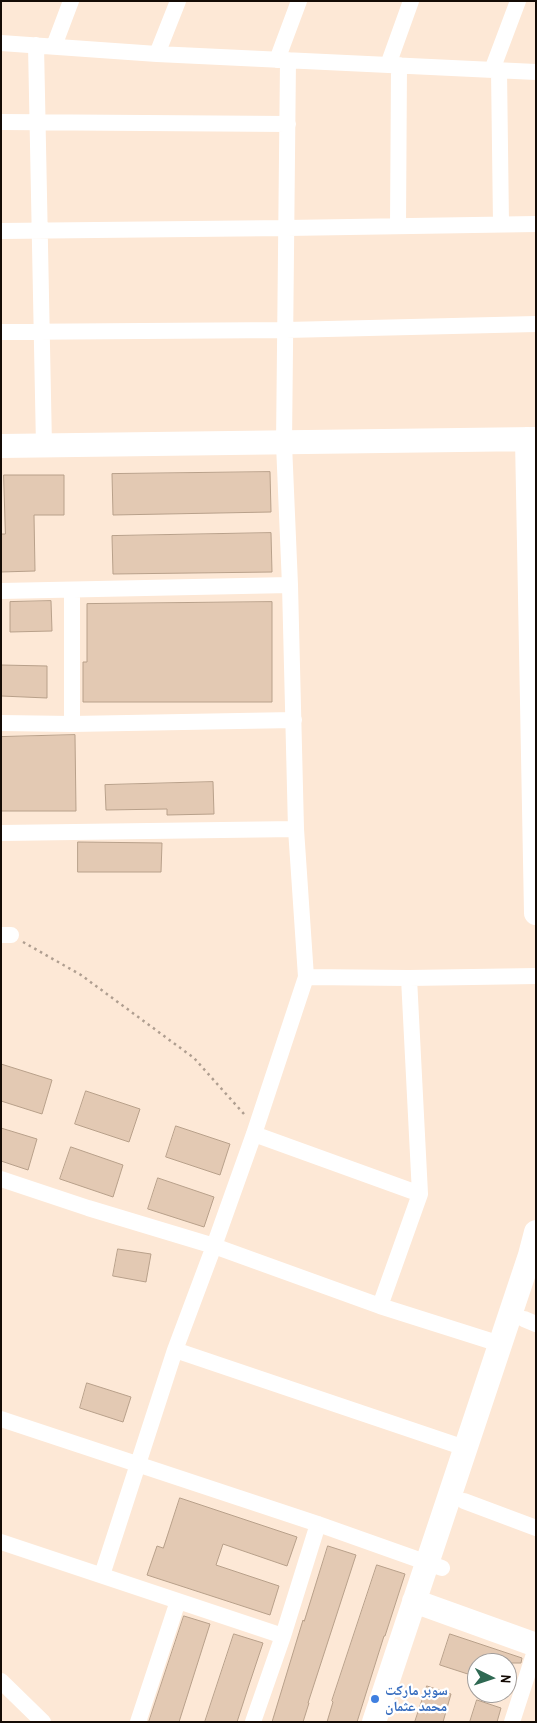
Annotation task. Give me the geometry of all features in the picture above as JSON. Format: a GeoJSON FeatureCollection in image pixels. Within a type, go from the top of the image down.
{"type":"FeatureCollection","features":[{"type":"Feature","properties":{"kind":"street"},"geometry":{"type":"LineString","coordinates":[[54,46],[71,1]]}},
{"type":"Feature","properties":{"kind":"street"},"geometry":{"type":"LineString","coordinates":[[157,54],[178,1]]}},
{"type":"Feature","properties":{"kind":"street"},"geometry":{"type":"LineString","coordinates":[[102,1575],[175,1350],[255,1130],[306,977],[296,829],[285,448],[288,124],[282,60],[299,1]]}},
{"type":"Feature","properties":{"kind":"street"},"geometry":{"type":"LineString","coordinates":[[398,226],[393,65],[411,1]]}},
{"type":"Feature","properties":{"kind":"street"},"geometry":{"type":"LineString","coordinates":[[501,224],[495,70],[518,1]]}},
{"type":"Feature","properties":{"kind":"street"},"geometry":{"type":"LineString","coordinates":[[1,43],[157,54],[536,72]]}},
{"type":"Feature","properties":{"kind":"street"},"geometry":{"type":"LineString","coordinates":[[36,45],[44,446]]}},
{"type":"Feature","properties":{"kind":"street"},"geometry":{"type":"LineString","coordinates":[[1,122],[288,124]]}},
{"type":"Feature","properties":{"kind":"street"},"geometry":{"type":"LineString","coordinates":[[1,230],[536,224]]}},
{"type":"Feature","properties":{"kind":"street"},"geometry":{"type":"LineString","coordinates":[[1,332],[286,330],[536,324]]}},
{"type":"Feature","properties":{"kind":"street"},"geometry":{"type":"LineString","coordinates":[[1,446],[285,448],[531,446],[536,913]]}},
{"type":"Feature","properties":{"kind":"street"},"geometry":{"type":"LineString","coordinates":[[1,458],[285,448]]}},
{"type":"Feature","properties":{"kind":"street"},"geometry":{"type":"LineString","coordinates":[[1,591],[290,585]]}},
{"type":"Feature","properties":{"kind":"street"},"geometry":{"type":"LineString","coordinates":[[72,590],[72,724]]}},
{"type":"Feature","properties":{"kind":"street"},"geometry":{"type":"LineString","coordinates":[[1,723],[72,724],[294,720]]}},
{"type":"Feature","properties":{"kind":"street"},"geometry":{"type":"LineString","coordinates":[[1,832],[296,829]]}},
{"type":"Feature","properties":{"kind":"street"},"geometry":{"type":"LineString","coordinates":[[306,977],[536,976]]}},
{"type":"Feature","properties":{"kind":"street"},"geometry":{"type":"LineString","coordinates":[[380,1306],[420,1194],[409,978]]}},
{"type":"Feature","properties":{"kind":"street"},"geometry":{"type":"LineString","coordinates":[[255,1130],[420,1194]]}},
{"type":"Feature","properties":{"kind":"street"},"geometry":{"type":"LineString","coordinates":[[1,1179],[88,1208],[214,1246],[380,1306],[500,1344]]}},
{"type":"Feature","properties":{"kind":"street"},"geometry":{"type":"LineString","coordinates":[[391,1722],[465,1448],[535,1241]]}},
{"type":"Feature","properties":{"kind":"street"},"geometry":{"type":"LineString","coordinates":[[434,1565],[464,1501],[530,1321],[536,1282]]}},
{"type":"Feature","properties":{"kind":"street"},"geometry":{"type":"LineString","coordinates":[[175,1350],[465,1448]]}},
{"type":"Feature","properties":{"kind":"street"},"geometry":{"type":"LineString","coordinates":[[1,1419],[318,1524],[434,1565]]}},
{"type":"Feature","properties":{"kind":"street"},"geometry":{"type":"LineString","coordinates":[[464,1501],[536,1528]]}},
{"type":"Feature","properties":{"kind":"street"},"geometry":{"type":"LineString","coordinates":[[253,1722],[283,1636],[318,1524]]}},
{"type":"Feature","properties":{"kind":"street"},"geometry":{"type":"LineString","coordinates":[[1,1542],[283,1636]]}},
{"type":"Feature","properties":{"kind":"street"},"geometry":{"type":"LineString","coordinates":[[138,1722],[178,1601]]}},
{"type":"Feature","properties":{"kind":"street"},"geometry":{"type":"LineString","coordinates":[[422,1603],[535,1642],[512,1722]]}},
{"type":"Feature","properties":{"kind":"street"},"geometry":{"type":"LineString","coordinates":[[374,1722],[422,1603]]}},
{"type":"Feature","properties":{"kind":"street"},"geometry":{"type":"LineString","coordinates":[[1,1681],[43,1722]]}},
{"type":"Feature","properties":{"kind":"path"},"geometry":{"type":"LineString","coordinates":[[6,935],[81,975],[194,1058],[255,1130]]}},
{"type":"Feature","properties":{"kind":"building"},"geometry":{"type":"Polygon","coordinates":[[[270,472],[271,512],[113,515],[112,474],[270,472]]]}},
{"type":"Feature","properties":{"kind":"building"},"geometry":{"type":"Polygon","coordinates":[[[4,475],[64,475],[64,515],[34,515],[35,571],[1,572],[1,534],[5,534],[4,475]]]}},
{"type":"Feature","properties":{"kind":"building"},"geometry":{"type":"Polygon","coordinates":[[[271,533],[272,572],[113,574],[112,536],[271,533]]]}},
{"type":"Feature","properties":{"kind":"building"},"geometry":{"type":"Polygon","coordinates":[[[51,601],[52,631],[10,632],[10,602],[51,601]]]}},
{"type":"Feature","properties":{"kind":"building"},"geometry":{"type":"Polygon","coordinates":[[[272,602],[272,702],[83,702],[83,662],[87,662],[87,604],[272,602]]]}},
{"type":"Feature","properties":{"kind":"building"},"geometry":{"type":"Polygon","coordinates":[[[1,665],[47,666],[47,698],[1,696],[1,665]]]}},
{"type":"Feature","properties":{"kind":"building"},"geometry":{"type":"Polygon","coordinates":[[[75,735],[76,811],[1,811],[1,737],[75,735]]]}},
{"type":"Feature","properties":{"kind":"building"},"geometry":{"type":"Polygon","coordinates":[[[213,782],[214,814],[167,815],[167,809],[106,810],[105,785],[213,782]]]}},
{"type":"Feature","properties":{"kind":"building"},"geometry":{"type":"Polygon","coordinates":[[[78,842],[162,843],[161,872],[78,872],[78,842]]]}},
{"type":"Feature","properties":{"kind":"building"},"geometry":{"type":"Polygon","coordinates":[[[1,1064],[52,1080],[42,1114],[1,1101],[1,1064]]]}},
{"type":"Feature","properties":{"kind":"building"},"geometry":{"type":"Polygon","coordinates":[[[86,1091],[140,1109],[129,1142],[75,1124],[86,1091]]]}},
{"type":"Feature","properties":{"kind":"building"},"geometry":{"type":"Polygon","coordinates":[[[176,1126],[230,1144],[220,1175],[166,1157],[176,1126]]]}},
{"type":"Feature","properties":{"kind":"building"},"geometry":{"type":"Polygon","coordinates":[[[1,1128],[37,1139],[28,1170],[1,1161],[1,1128]]]}},
{"type":"Feature","properties":{"kind":"building"},"geometry":{"type":"Polygon","coordinates":[[[71,1147],[123,1165],[113,1197],[60,1179],[71,1147]]]}},
{"type":"Feature","properties":{"kind":"building"},"geometry":{"type":"Polygon","coordinates":[[[158,1178],[214,1197],[204,1227],[148,1209],[158,1178]]]}},
{"type":"Feature","properties":{"kind":"building"},"geometry":{"type":"Polygon","coordinates":[[[118,1249],[151,1254],[146,1282],[113,1276],[118,1249]]]}},
{"type":"Feature","properties":{"kind":"building"},"geometry":{"type":"Polygon","coordinates":[[[87,1383],[131,1397],[123,1422],[80,1408],[87,1383]]]}},
{"type":"Feature","properties":{"kind":"building"},"geometry":{"type":"Polygon","coordinates":[[[180,1498],[297,1537],[287,1566],[223,1544],[216,1565],[279,1586],[270,1615],[147,1575],[157,1546],[163,1548],[180,1498]]]}},
{"type":"Feature","properties":{"kind":"building"},"geometry":{"type":"Polygon","coordinates":[[[328,1546],[356,1555],[303,1722],[272,1722],[303,1620],[328,1546]]]}},
{"type":"Feature","properties":{"kind":"building"},"geometry":{"type":"Polygon","coordinates":[[[377,1565],[405,1574],[357,1722],[327,1722],[332,1701],[377,1565]]]}},
{"type":"Feature","properties":{"kind":"building"},"geometry":{"type":"Polygon","coordinates":[[[184,1616],[210,1624],[179,1722],[149,1722],[184,1616]]]}},
{"type":"Feature","properties":{"kind":"building"},"geometry":{"type":"Polygon","coordinates":[[[234,1634],[263,1643],[237,1722],[205,1722],[234,1634]]]}},
{"type":"Feature","properties":{"kind":"building"},"geometry":{"type":"Polygon","coordinates":[[[450,1634],[507,1653],[467,1653],[467,1674],[440,1665],[450,1634]]]}},
{"type":"Feature","properties":{"kind":"building"},"geometry":{"type":"Polygon","coordinates":[[[517,1656],[522,1658],[521,1663],[517,1663],[517,1656]]]}},
{"type":"Feature","properties":{"kind":"building"},"geometry":{"type":"Polygon","coordinates":[[[427,1686],[451,1694],[443,1722],[415,1722],[427,1686]]]}},
{"type":"Feature","properties":{"kind":"building"},"geometry":{"type":"Polygon","coordinates":[[[476,1703],[486,1703],[501,1708],[497,1722],[470,1722],[476,1703]]]}},
{"type":"Feature","properties":{"kind":"place","name":"سوبر ماركت محمد عثمان"},"geometry":{"type":"Point","coordinates":[375,1699]}}]}
